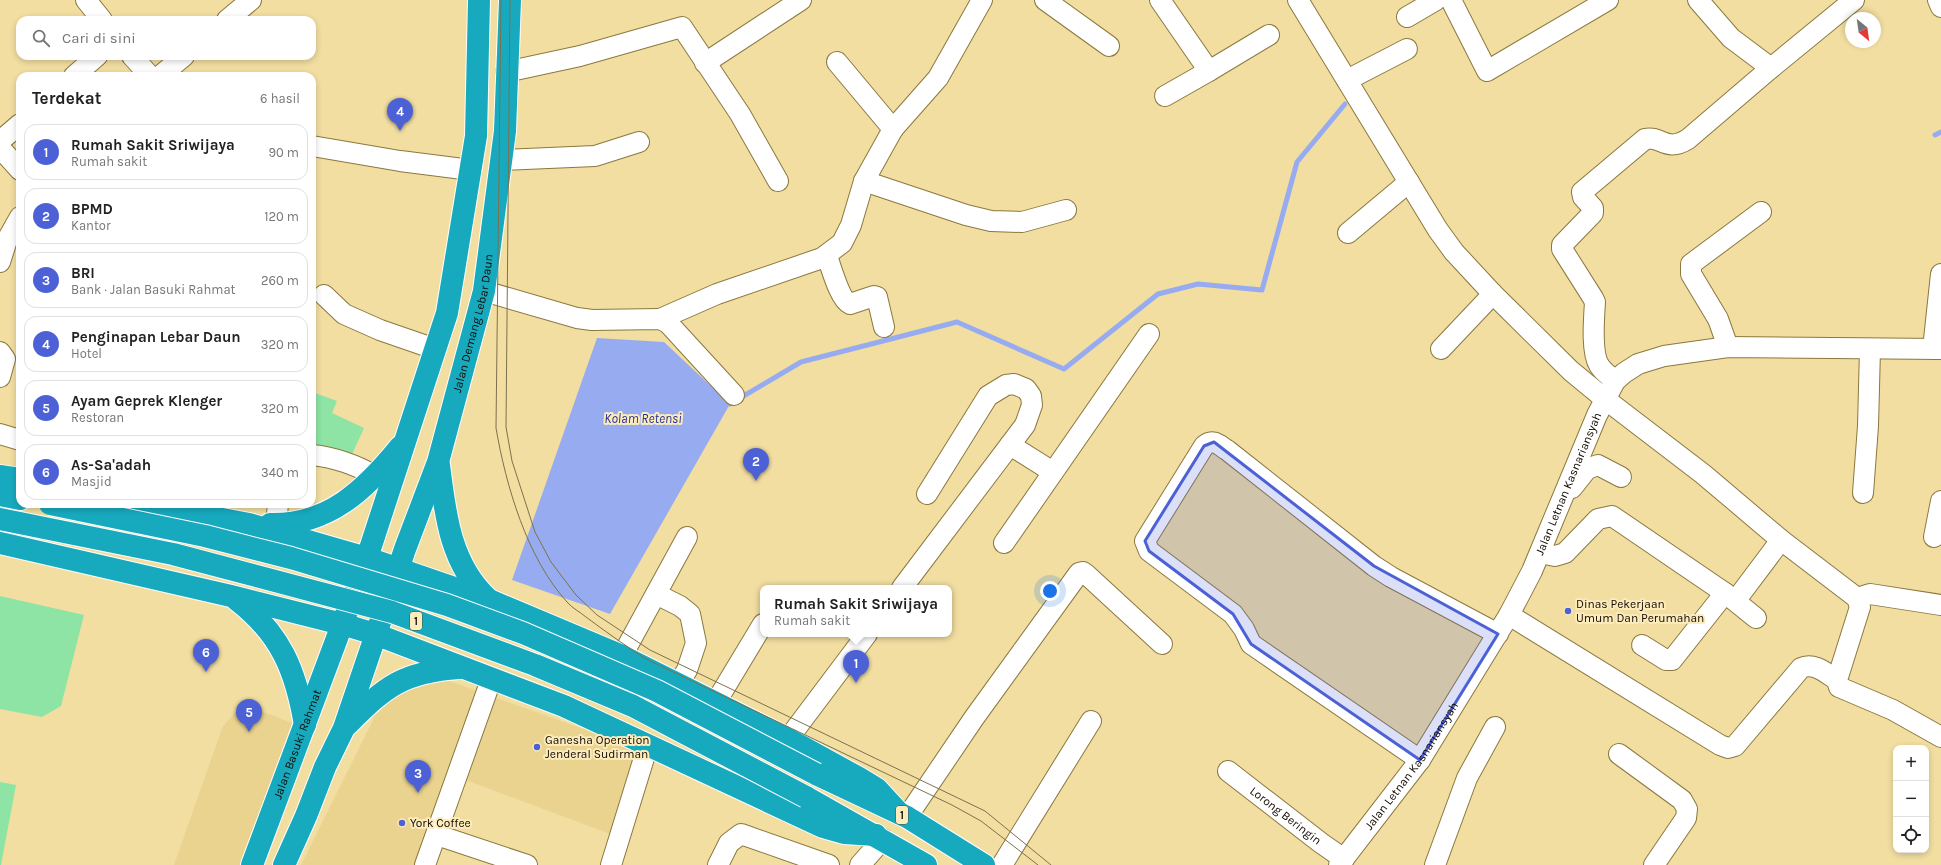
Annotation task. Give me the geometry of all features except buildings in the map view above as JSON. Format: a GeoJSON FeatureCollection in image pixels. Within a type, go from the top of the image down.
{"type":"FeatureCollection","features":[{"type":"Feature","properties":{"kind":"highway"},"geometry":{"type":"LineString","coordinates":[[342,624],[367,558],[447,313],[476,136],[479,0]]}},
{"type":"Feature","properties":{"kind":"highway","name":"Jalan Demang Lebar Daun"},"geometry":{"type":"LineString","coordinates":[[375,634],[438,462],[484,291],[505,131],[506,72],[510,0]]}},
{"type":"Feature","properties":{"kind":"highway"},"geometry":{"type":"LineString","coordinates":[[249,524],[277,514],[298,523],[316,517],[342,503],[375,476],[407,438]]}},
{"type":"Feature","properties":{"kind":"highway"},"geometry":{"type":"LineString","coordinates":[[438,462],[444,506],[449,530],[456,550],[471,581],[489,600]]}},
{"type":"Feature","properties":{"kind":"highway"},"geometry":{"type":"LineString","coordinates":[[0,476],[16,478]]}},
{"type":"Feature","properties":{"kind":"highway"},"geometry":{"type":"LineString","coordinates":[[0,495],[16,497]]}},
{"type":"Feature","properties":{"kind":"highway","name":"1"},"geometry":{"type":"LineString","coordinates":[[69,508],[205,536],[291,558],[447,605],[523,633],[656,691],[816,774],[903,815],[984,865]]}},
{"type":"Feature","properties":{"kind":"highway"},"geometry":{"type":"LineString","coordinates":[[160,508],[197,516],[249,524],[367,558],[489,600],[593,642],[679,683],[788,739],[877,789],[903,815]]}},
{"type":"Feature","properties":{"kind":"highway"},"geometry":{"type":"LineString","coordinates":[[179,584],[200,578],[211,571],[214,564],[217,551],[215,535],[197,516]]}},
{"type":"Feature","properties":{"kind":"highway","name":"1"},"geometry":{"type":"LineString","coordinates":[[0,519],[172,554],[392,612],[534,665],[633,706],[806,796],[926,865]]}},
{"type":"Feature","properties":{"kind":"highway"},"geometry":{"type":"LineString","coordinates":[[0,544],[231,596],[342,624],[375,634],[491,680],[564,706],[823,827],[844,833],[879,837]]}},
{"type":"Feature","properties":{"kind":"highway"},"geometry":{"type":"LineString","coordinates":[[231,596],[257,616],[266,626],[284,654],[296,683],[305,725]]}},
{"type":"Feature","properties":{"kind":"highway","name":"Jalan Basuki Rahmat"},"geometry":{"type":"LineString","coordinates":[[252,865],[342,624]]}},
{"type":"Feature","properties":{"kind":"highway"},"geometry":{"type":"LineString","coordinates":[[284,865],[306,816],[325,767],[344,728],[375,634]]}},
{"type":"Feature","properties":{"kind":"highway"},"geometry":{"type":"LineString","coordinates":[[564,706],[548,685],[547,679],[556,653],[570,644],[593,642]]}},
{"type":"Feature","properties":{"kind":"highway"},"geometry":{"type":"LineString","coordinates":[[344,728],[368,703],[399,682],[417,674],[435,670],[462,668]]}},
{"type":"Feature","properties":{"kind":"street"},"geometry":{"type":"LineString","coordinates":[[86,0],[99,16]]}},
{"type":"Feature","properties":{"kind":"street"},"geometry":{"type":"LineString","coordinates":[[232,16],[252,0]]}},
{"type":"Feature","properties":{"kind":"street"},"geometry":{"type":"LineString","coordinates":[[705,63],[801,0]]}},
{"type":"Feature","properties":{"kind":"street"},"geometry":{"type":"LineString","coordinates":[[484,291],[577,318],[592,320],[660,318],[717,294],[827,256],[842,243],[851,225],[864,181],[894,129],[938,78],[982,0]]}},
{"type":"Feature","properties":{"kind":"street"},"geometry":{"type":"LineString","coordinates":[[1045,0],[1109,46]]}},
{"type":"Feature","properties":{"kind":"street"},"geometry":{"type":"LineString","coordinates":[[1160,0],[1208,71]]}},
{"type":"Feature","properties":{"kind":"street"},"geometry":{"type":"LineString","coordinates":[[1298,0],[1446,242],[1493,294],[1558,360],[1604,399],[1703,474],[1781,540],[1857,598],[1860,607],[1837,680],[1840,688],[1893,710],[1941,737]]}},
{"type":"Feature","properties":{"kind":"street"},"geometry":{"type":"LineString","coordinates":[[1407,17],[1436,0]]}},
{"type":"Feature","properties":{"kind":"street"},"geometry":{"type":"LineString","coordinates":[[1451,0],[1487,71],[1608,0]]}},
{"type":"Feature","properties":{"kind":"street"},"geometry":{"type":"LineString","coordinates":[[1615,381],[1602,370],[1596,358],[1593,298],[1562,249],[1562,245],[1593,213],[1593,208],[1583,197],[1582,192],[1644,140],[1653,139],[1672,146],[1688,139],[1770,68],[1854,0]]}},
{"type":"Feature","properties":{"kind":"street"},"geometry":{"type":"LineString","coordinates":[[1938,0],[1941,7]]}},
{"type":"Feature","properties":{"kind":"street"},"geometry":{"type":"LineString","coordinates":[[1707,3],[1731,38],[1770,68]]}},
{"type":"Feature","properties":{"kind":"street"},"geometry":{"type":"LineString","coordinates":[[506,72],[580,56],[680,27],[686,31],[705,63],[740,114],[778,181]]}},
{"type":"Feature","properties":{"kind":"street"},"geometry":{"type":"LineString","coordinates":[[1165,96],[1269,35]]}},
{"type":"Feature","properties":{"kind":"street"},"geometry":{"type":"LineString","coordinates":[[1347,80],[1407,49]]}},
{"type":"Feature","properties":{"kind":"street"},"geometry":{"type":"LineString","coordinates":[[79,72],[92,60]]}},
{"type":"Feature","properties":{"kind":"street"},"geometry":{"type":"LineString","coordinates":[[136,60],[146,72]]}},
{"type":"Feature","properties":{"kind":"street"},"geometry":{"type":"LineString","coordinates":[[165,72],[179,60]]}},
{"type":"Feature","properties":{"kind":"street"},"geometry":{"type":"LineString","coordinates":[[837,62],[894,129]]}},
{"type":"Feature","properties":{"kind":"street"},"geometry":{"type":"LineString","coordinates":[[0,141],[16,127]]}},
{"type":"Feature","properties":{"kind":"street"},"geometry":{"type":"LineString","coordinates":[[501,160],[595,156],[639,142]]}},
{"type":"Feature","properties":{"kind":"street"},"geometry":{"type":"LineString","coordinates":[[316,147],[400,161],[471,170]]}},
{"type":"Feature","properties":{"kind":"street"},"geometry":{"type":"LineString","coordinates":[[0,148],[16,166]]}},
{"type":"Feature","properties":{"kind":"street"},"geometry":{"type":"LineString","coordinates":[[864,181],[966,215],[991,221],[1022,222],[1066,210]]}},
{"type":"Feature","properties":{"kind":"street"},"geometry":{"type":"LineString","coordinates":[[1348,232],[1409,182]]}},
{"type":"Feature","properties":{"kind":"street"},"geometry":{"type":"LineString","coordinates":[[1728,347],[1718,319],[1691,274],[1690,267],[1691,264],[1761,212]]}},
{"type":"Feature","properties":{"kind":"street"},"geometry":{"type":"LineString","coordinates":[[0,262],[7,240],[16,224]]}},
{"type":"Feature","properties":{"kind":"street"},"geometry":{"type":"LineString","coordinates":[[827,256],[835,280],[846,302],[850,304],[872,297],[877,297],[884,327]]}},
{"type":"Feature","properties":{"kind":"street"},"geometry":{"type":"LineString","coordinates":[[1937,349],[1941,274]]}},
{"type":"Feature","properties":{"kind":"street"},"geometry":{"type":"LineString","coordinates":[[1440,349],[1493,294]]}},
{"type":"Feature","properties":{"kind":"street"},"geometry":{"type":"LineString","coordinates":[[324,295],[344,314],[380,330],[435,349]]}},
{"type":"Feature","properties":{"kind":"street"},"geometry":{"type":"LineString","coordinates":[[660,318],[668,323],[734,395]]}},
{"type":"Feature","properties":{"kind":"street"},"geometry":{"type":"LineString","coordinates":[[1004,543],[1149,334]]}},
{"type":"Feature","properties":{"kind":"street","name":"Jalan Letnan Kasnariansyah"},"geometry":{"type":"LineString","coordinates":[[1342,862],[1420,760],[1509,615],[1540,553],[1563,499],[1584,441],[1604,399],[1615,381],[1631,368],[1647,361],[1664,356],[1728,347],[1937,349]]}},
{"type":"Feature","properties":{"kind":"street"},"geometry":{"type":"LineString","coordinates":[[1863,493],[1868,426],[1870,349]]}},
{"type":"Feature","properties":{"kind":"street"},"geometry":{"type":"LineString","coordinates":[[0,352],[5,359],[0,377]]}},
{"type":"Feature","properties":{"kind":"street"},"geometry":{"type":"LineString","coordinates":[[904,585],[1025,425],[1032,405],[1031,396],[1026,389],[1014,384],[1006,385],[988,396],[927,494]]}},
{"type":"Feature","properties":{"kind":"street"},"geometry":{"type":"LineString","coordinates":[[0,434],[16,439]]}},
{"type":"Feature","properties":{"kind":"street"},"geometry":{"type":"LineString","coordinates":[[1420,760],[1251,644],[1244,629],[1233,614],[1149,551],[1145,541],[1204,446],[1209,442],[1214,442],[1227,450],[1368,562],[1391,578],[1498,634]]}},
{"type":"Feature","properties":{"kind":"street"},"geometry":{"type":"LineString","coordinates":[[1010,445],[1053,472]]}},
{"type":"Feature","properties":{"kind":"street"},"geometry":{"type":"LineString","coordinates":[[316,455],[363,469],[375,476]]}},
{"type":"Feature","properties":{"kind":"street"},"geometry":{"type":"LineString","coordinates":[[1563,499],[1587,469],[1592,467],[1598,465],[1621,477]]}},
{"type":"Feature","properties":{"kind":"street"},"geometry":{"type":"LineString","coordinates":[[1934,537],[1941,502]]}},
{"type":"Feature","properties":{"kind":"street"},"geometry":{"type":"LineString","coordinates":[[1540,553],[1555,556],[1565,553],[1598,519],[1612,516],[1730,597],[1756,618]]}},
{"type":"Feature","properties":{"kind":"street"},"geometry":{"type":"LineString","coordinates":[[622,656],[687,537]]}},
{"type":"Feature","properties":{"kind":"street"},"geometry":{"type":"LineString","coordinates":[[1642,645],[1666,660],[1672,660],[1781,540]]}},
{"type":"Feature","properties":{"kind":"street"},"geometry":{"type":"LineString","coordinates":[[903,815],[1079,573],[1083,572],[1087,575],[1162,644]]}},
{"type":"Feature","properties":{"kind":"street"},"geometry":{"type":"LineString","coordinates":[[656,594],[680,606],[690,614],[696,643],[687,670],[679,683]]}},
{"type":"Feature","properties":{"kind":"street"},"geometry":{"type":"LineString","coordinates":[[1857,598],[1870,594],[1941,605]]}},
{"type":"Feature","properties":{"kind":"street"},"geometry":{"type":"LineString","coordinates":[[1509,615],[1720,745],[1728,748],[1735,746],[1801,668],[1807,665],[1813,666],[1837,680]]}},
{"type":"Feature","properties":{"kind":"street"},"geometry":{"type":"LineString","coordinates":[[716,702],[760,629]]}},
{"type":"Feature","properties":{"kind":"street"},"geometry":{"type":"LineString","coordinates":[[788,739],[865,637]]}},
{"type":"Feature","properties":{"kind":"street"},"geometry":{"type":"LineString","coordinates":[[425,865],[491,680]]}},
{"type":"Feature","properties":{"kind":"street"},"geometry":{"type":"LineString","coordinates":[[1002,865],[1048,794],[1091,721]]}},
{"type":"Feature","properties":{"kind":"street"},"geometry":{"type":"LineString","coordinates":[[1435,865],[1467,778],[1495,727]]}},
{"type":"Feature","properties":{"kind":"street"},"geometry":{"type":"LineString","coordinates":[[611,865],[648,745]]}},
{"type":"Feature","properties":{"kind":"street"},"geometry":{"type":"LineString","coordinates":[[1619,754],[1682,800],[1687,809],[1686,818],[1654,865]]}},
{"type":"Feature","properties":{"kind":"street","name":"Lorong Beringin"},"geometry":{"type":"LineString","coordinates":[[1228,771],[1321,843],[1342,862]]}},
{"type":"Feature","properties":{"kind":"street"},"geometry":{"type":"LineString","coordinates":[[437,834],[527,865]]}},
{"type":"Feature","properties":{"kind":"street"},"geometry":{"type":"LineString","coordinates":[[718,865],[729,843],[741,834],[829,865]]}},
{"type":"Feature","properties":{"kind":"street"},"geometry":{"type":"LineString","coordinates":[[860,865],[879,837]]}},
{"type":"Feature","properties":{"kind":"highlighted area"},"geometry":{"type":"Polygon","coordinates":[[[1214,442],[1374,566],[1498,634],[1420,760],[1251,644],[1233,614],[1149,551],[1145,541],[1204,446],[1214,442]]]}},
{"type":"Feature","properties":{"kind":"shaded area"},"geometry":{"type":"Polygon","coordinates":[[[438,677],[642,750],[613,835],[455,776],[418,865],[301,865],[378,710],[412,687],[438,677]]]}},
{"type":"Feature","properties":{"kind":"shaded area"},"geometry":{"type":"Polygon","coordinates":[[[243,704],[292,723],[240,865],[174,865],[223,726],[243,704]]]}},
{"type":"Feature","properties":{"kind":"green space"},"geometry":{"type":"Polygon","coordinates":[[[316,393],[337,401],[332,413],[364,428],[349,461],[316,450],[316,393]]]}},
{"type":"Feature","properties":{"kind":"green space"},"geometry":{"type":"Polygon","coordinates":[[[0,596],[84,615],[61,706],[42,717],[0,709],[0,596]]]}},
{"type":"Feature","properties":{"kind":"green space"},"geometry":{"type":"Polygon","coordinates":[[[0,782],[16,785],[1,865],[0,865],[0,782]]]}},
{"type":"Feature","properties":{"kind":"water","name":"Kolam Retensi"},"geometry":{"type":"Polygon","coordinates":[[[597,338],[664,342],[730,404],[610,614],[512,580],[597,338]]]}},
{"type":"Feature","properties":{"kind":"waterway"},"geometry":{"type":"LineString","coordinates":[[730,404],[801,362],[957,322],[1064,369],[1158,294],[1198,284],[1262,290],[1297,162],[1345,104]]}},
{"type":"Feature","properties":{"kind":"waterway"},"geometry":{"type":"LineString","coordinates":[[1935,135],[1941,132]]}},
{"type":"Feature","properties":{"kind":"tram line"},"geometry":{"type":"LineString","coordinates":[[501,0],[496,428],[512,497],[520,520],[540,564],[553,584],[571,606],[646,659],[952,805],[981,821],[1038,865]]}},
{"type":"Feature","properties":{"kind":"tram line"},"geometry":{"type":"LineString","coordinates":[[510,0],[506,427],[512,461],[535,532],[551,562],[576,595],[597,615],[650,650],[985,811],[1051,865]]}},
{"type":"Feature","properties":{"kind":"place","name":"Penginapan Lebar Daun"},"geometry":{"type":"Point","coordinates":[400,131]}},
{"type":"Feature","properties":{"kind":"place","name":"BPMD"},"geometry":{"type":"Point","coordinates":[756,481]}},
{"type":"Feature","properties":{"kind":"place","name":"Dinas Pekerjaan Umum Dan Perumahan"},"geometry":{"type":"Point","coordinates":[1568,611]}},
{"type":"Feature","properties":{"kind":"place","name":"As-Sa'adah"},"geometry":{"type":"Point","coordinates":[206,672]}},
{"type":"Feature","properties":{"kind":"place","name":"Rumah Sakit Sriwijaya"},"geometry":{"type":"Point","coordinates":[856,683]}},
{"type":"Feature","properties":{"kind":"place","name":"Ayam Geprek Klenger"},"geometry":{"type":"Point","coordinates":[249,732]}},
{"type":"Feature","properties":{"kind":"place","name":"Ganesha Operation Jenderal Sudirman"},"geometry":{"type":"Point","coordinates":[537,747]}},
{"type":"Feature","properties":{"kind":"place","name":"BRI"},"geometry":{"type":"Point","coordinates":[418,793]}},
{"type":"Feature","properties":{"kind":"place","name":"York Coffee"},"geometry":{"type":"Point","coordinates":[402,823]}}]}
